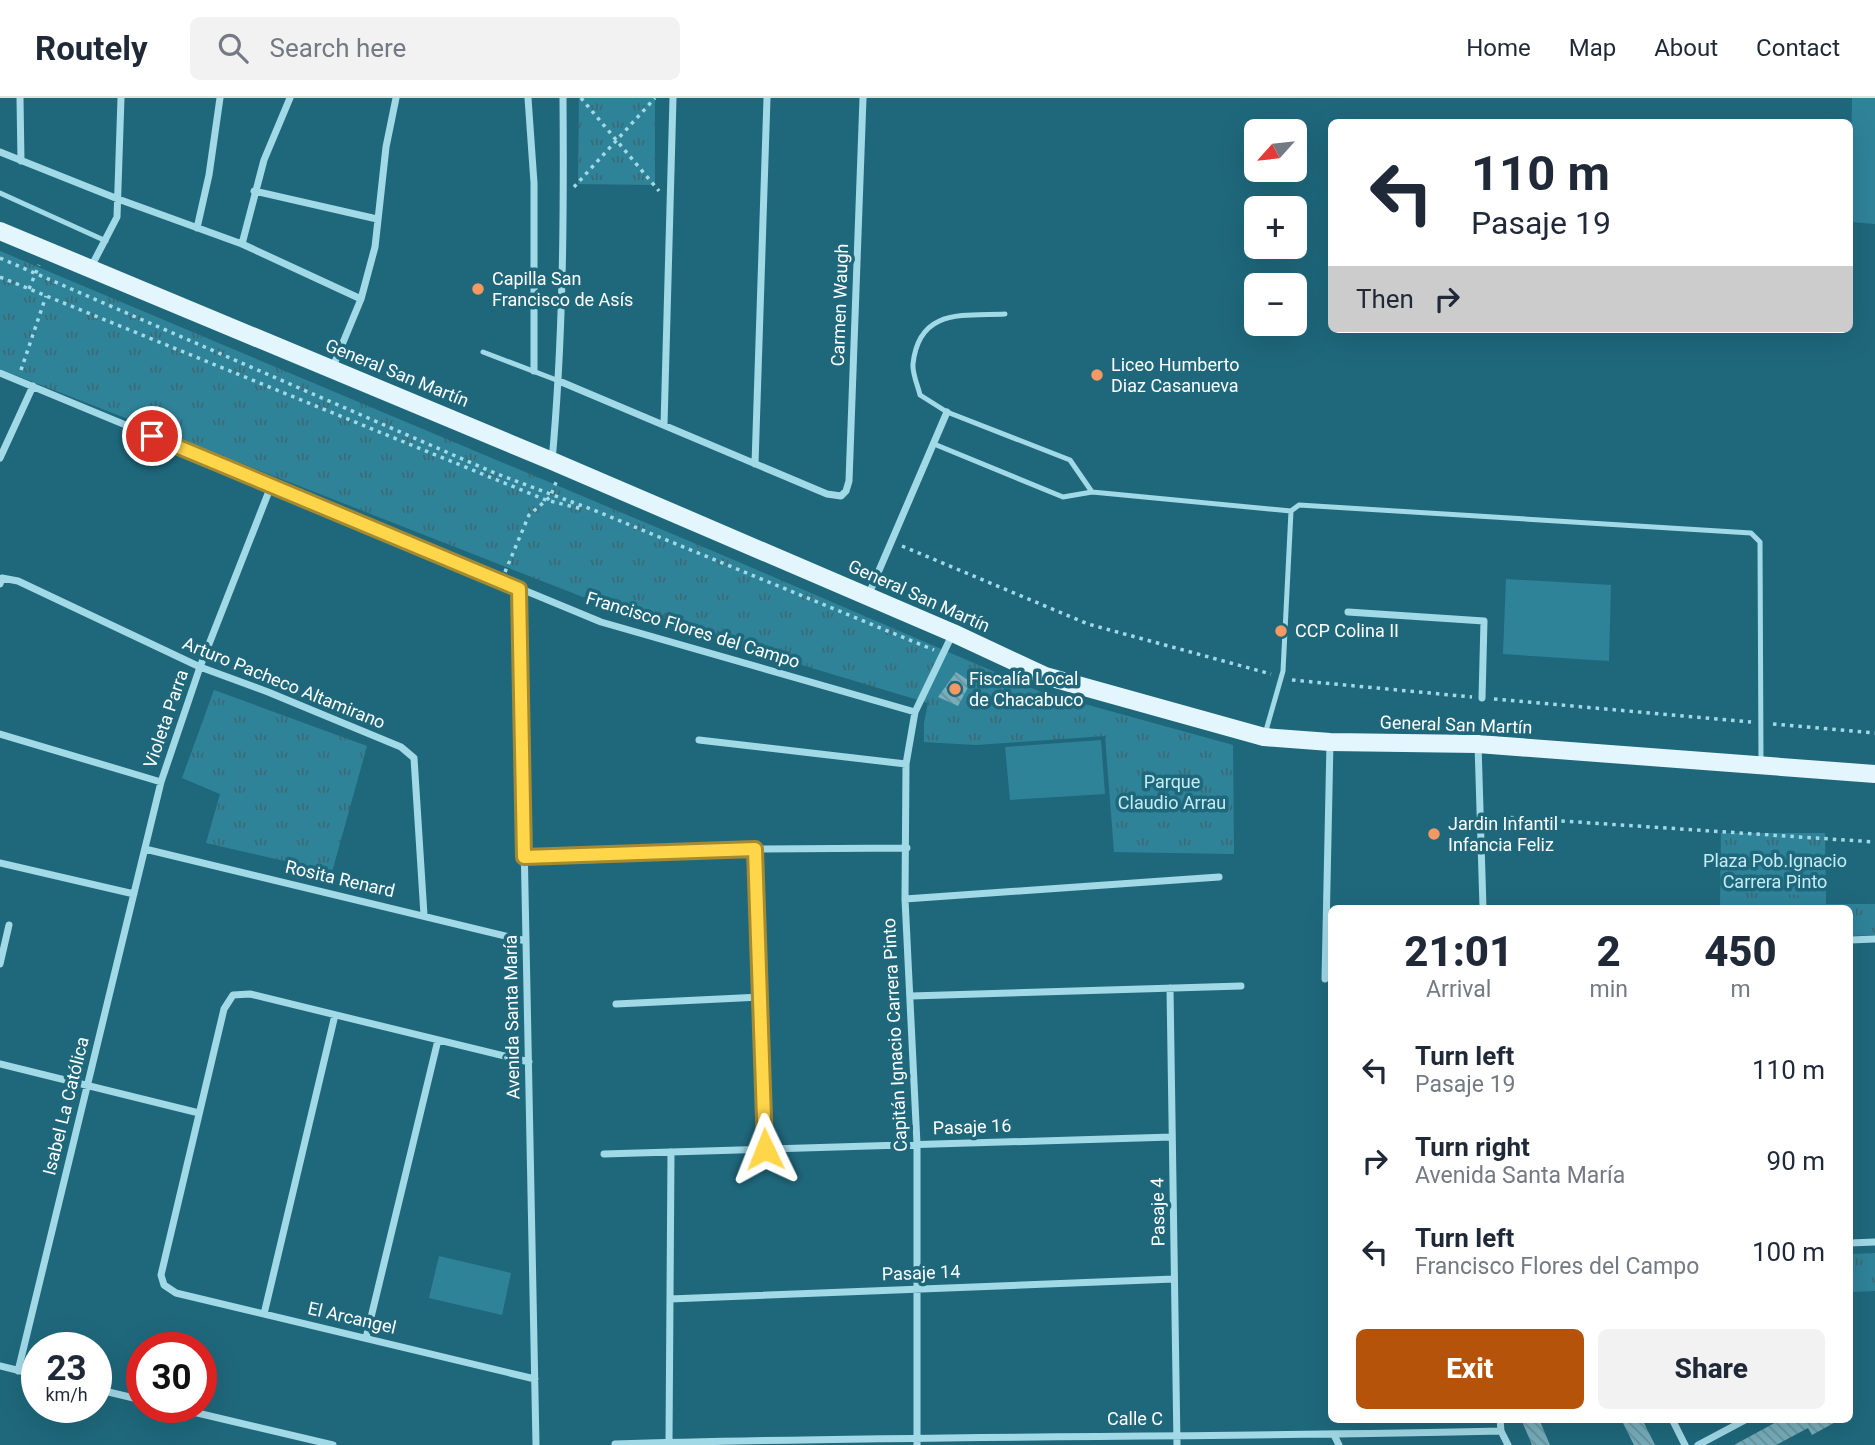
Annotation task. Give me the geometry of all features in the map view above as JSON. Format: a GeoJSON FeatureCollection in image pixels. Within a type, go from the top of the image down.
{"type":"FeatureCollection","features":[{"type":"Feature","properties":{"kind":"main road","name":"General San Martín"},"geometry":{"type":"LineString","coordinates":[[0,231],[558,463],[953,633],[1045,676],[1264,737],[1330,742],[1478,744],[1875,774]]}},
{"type":"Feature","properties":{"kind":"street"},"geometry":{"type":"LineString","coordinates":[[20,98],[21,161]]}},
{"type":"Feature","properties":{"kind":"street"},"geometry":{"type":"LineString","coordinates":[[90,269],[117,217],[121,98]]}},
{"type":"Feature","properties":{"kind":"street"},"geometry":{"type":"LineString","coordinates":[[197,228],[209,175],[220,98]]}},
{"type":"Feature","properties":{"kind":"street"},"geometry":{"type":"LineString","coordinates":[[242,244],[254,191],[290,98]]}},
{"type":"Feature","properties":{"kind":"street"},"geometry":{"type":"LineString","coordinates":[[332,370],[360,299],[375,247],[386,147],[396,98]]}},
{"type":"Feature","properties":{"kind":"street"},"geometry":{"type":"LineString","coordinates":[[528,98],[534,183],[534,371]]}},
{"type":"Feature","properties":{"kind":"street"},"geometry":{"type":"LineString","coordinates":[[558,463],[564,194],[563,98]]}},
{"type":"Feature","properties":{"kind":"street"},"geometry":{"type":"LineString","coordinates":[[664,425],[673,98]]}},
{"type":"Feature","properties":{"kind":"street"},"geometry":{"type":"LineString","coordinates":[[559,381],[755,464],[767,98]]}},
{"type":"Feature","properties":{"kind":"street","name":"Carmen Waugh"},"geometry":{"type":"LineString","coordinates":[[755,464],[827,494],[841,496],[849,481],[863,98]]}},
{"type":"Feature","properties":{"kind":"street"},"geometry":{"type":"LineString","coordinates":[[0,152],[242,244],[360,299]]}},
{"type":"Feature","properties":{"kind":"street"},"geometry":{"type":"LineString","coordinates":[[254,191],[377,219]]}},
{"type":"Feature","properties":{"kind":"street","name":"Francisco Flores del Campo"},"geometry":{"type":"LineString","coordinates":[[0,373],[601,622],[915,712]]}},
{"type":"Feature","properties":{"kind":"street"},"geometry":{"type":"LineString","coordinates":[[0,458],[33,386]]}},
{"type":"Feature","properties":{"kind":"street"},"geometry":{"type":"LineString","coordinates":[[868,596],[947,412]]}},
{"type":"Feature","properties":{"kind":"street","name":"Violeta Parra"},"geometry":{"type":"LineString","coordinates":[[145,849],[161,782],[200,667],[271,486]]}},
{"type":"Feature","properties":{"kind":"street","name":"Arturo Pacheco Altamirano"},"geometry":{"type":"LineString","coordinates":[[0,584],[2,578],[18,581],[200,667],[401,747],[414,758],[424,915]]}},
{"type":"Feature","properties":{"kind":"street","name":"Avenida Santa María"},"geometry":{"type":"LineString","coordinates":[[519,589],[536,1445]]}},
{"type":"Feature","properties":{"kind":"street"},"geometry":{"type":"LineString","coordinates":[[1348,612],[1483,621],[1482,698]]}},
{"type":"Feature","properties":{"kind":"street","name":"Capitán Ignacio Carrera Pinto"},"geometry":{"type":"LineString","coordinates":[[917,1441],[917,1144],[905,899],[906,764],[915,712],[953,633]]}},
{"type":"Feature","properties":{"kind":"street"},"geometry":{"type":"LineString","coordinates":[[0,734],[161,782]]}},
{"type":"Feature","properties":{"kind":"street"},"geometry":{"type":"LineString","coordinates":[[699,740],[906,764]]}},
{"type":"Feature","properties":{"kind":"street"},"geometry":{"type":"LineString","coordinates":[[1325,979],[1330,742]]}},
{"type":"Feature","properties":{"kind":"street"},"geometry":{"type":"LineString","coordinates":[[1478,744],[1483,905]]}},
{"type":"Feature","properties":{"kind":"street"},"geometry":{"type":"LineString","coordinates":[[524,857],[755,849],[907,848]]}},
{"type":"Feature","properties":{"kind":"street","name":"Rosita Renard"},"geometry":{"type":"LineString","coordinates":[[145,849],[526,941]]}},
{"type":"Feature","properties":{"kind":"street","name":"Isabel La Católica"},"geometry":{"type":"LineString","coordinates":[[18,1371],[145,849]]}},
{"type":"Feature","properties":{"kind":"street"},"geometry":{"type":"LineString","coordinates":[[755,849],[765,1149]]}},
{"type":"Feature","properties":{"kind":"street"},"geometry":{"type":"LineString","coordinates":[[0,863],[134,894]]}},
{"type":"Feature","properties":{"kind":"street"},"geometry":{"type":"LineString","coordinates":[[905,899],[1219,877]]}},
{"type":"Feature","properties":{"kind":"street"},"geometry":{"type":"LineString","coordinates":[[0,964],[9,925]]}},
{"type":"Feature","properties":{"kind":"street"},"geometry":{"type":"LineString","coordinates":[[1853,940],[1875,939]]}},
{"type":"Feature","properties":{"kind":"street"},"geometry":{"type":"LineString","coordinates":[[911,996],[1241,986]]}},
{"type":"Feature","properties":{"kind":"street","name":"Pasaje 4"},"geometry":{"type":"LineString","coordinates":[[1170,988],[1177,1445]]}},
{"type":"Feature","properties":{"kind":"street"},"geometry":{"type":"LineString","coordinates":[[0,1065],[199,1113],[224,1009],[233,995],[250,994],[528,1062]]}},
{"type":"Feature","properties":{"kind":"street"},"geometry":{"type":"LineString","coordinates":[[617,1004],[761,997]]}},
{"type":"Feature","properties":{"kind":"street"},"geometry":{"type":"LineString","coordinates":[[264,1314],[335,1015]]}},
{"type":"Feature","properties":{"kind":"street"},"geometry":{"type":"LineString","coordinates":[[366,1338],[438,1040]]}},
{"type":"Feature","properties":{"kind":"street","name":"El Arcangel"},"geometry":{"type":"LineString","coordinates":[[199,1113],[161,1270],[164,1285],[176,1293],[534,1379]]}},
{"type":"Feature","properties":{"kind":"street","name":"Pasaje 16"},"geometry":{"type":"LineString","coordinates":[[604,1154],[1172,1137]]}},
{"type":"Feature","properties":{"kind":"street"},"geometry":{"type":"LineString","coordinates":[[669,1442],[671,1152]]}},
{"type":"Feature","properties":{"kind":"street"},"geometry":{"type":"LineString","coordinates":[[1853,1243],[1875,1242]]}},
{"type":"Feature","properties":{"kind":"street","name":"Pasaje 14"},"geometry":{"type":"LineString","coordinates":[[670,1299],[1174,1279]]}},
{"type":"Feature","properties":{"kind":"street"},"geometry":{"type":"LineString","coordinates":[[0,1366],[21,1372]]}},
{"type":"Feature","properties":{"kind":"street"},"geometry":{"type":"LineString","coordinates":[[217,1418],[333,1445]]}},
{"type":"Feature","properties":{"kind":"street"},"geometry":{"type":"LineString","coordinates":[[1500,1423],[1508,1445]]}},
{"type":"Feature","properties":{"kind":"street"},"geometry":{"type":"LineString","coordinates":[[1674,1423],[1685,1445]]}},
{"type":"Feature","properties":{"kind":"street"},"geometry":{"type":"LineString","coordinates":[[1698,1445],[1739,1423]]}},
{"type":"Feature","properties":{"kind":"street","name":"Calle C"},"geometry":{"type":"LineString","coordinates":[[615,1444],[1501,1431]]}},
{"type":"Feature","properties":{"kind":"street"},"geometry":{"type":"LineString","coordinates":[[1334,1435],[1339,1445]]}},
{"type":"Feature","properties":{"kind":"lane"},"geometry":{"type":"LineString","coordinates":[[0,193],[106,241]]}},
{"type":"Feature","properties":{"kind":"lane"},"geometry":{"type":"LineString","coordinates":[[1005,314],[951,316],[932,323],[919,343],[912,366],[920,396],[947,412],[1070,460],[1093,492]]}},
{"type":"Feature","properties":{"kind":"lane"},"geometry":{"type":"LineString","coordinates":[[483,352],[559,381]]}},
{"type":"Feature","properties":{"kind":"lane"},"geometry":{"type":"LineString","coordinates":[[934,444],[1062,497],[1093,492],[1291,511],[1299,505],[1751,533],[1760,542],[1761,766]]}},
{"type":"Feature","properties":{"kind":"lane"},"geometry":{"type":"LineString","coordinates":[[1264,737],[1283,671],[1291,511]]}},
{"type":"Feature","properties":{"kind":"path"},"geometry":{"type":"LineString","coordinates":[[581,98],[670,206]]}},
{"type":"Feature","properties":{"kind":"path"},"geometry":{"type":"LineString","coordinates":[[564,194],[578,184],[655,98]]}},
{"type":"Feature","properties":{"kind":"path"},"geometry":{"type":"LineString","coordinates":[[29,289],[45,250]]}},
{"type":"Feature","properties":{"kind":"path"},"geometry":{"type":"LineString","coordinates":[[0,258],[497,474],[943,653]]}},
{"type":"Feature","properties":{"kind":"path"},"geometry":{"type":"LineString","coordinates":[[0,277],[545,500],[582,509]]}},
{"type":"Feature","properties":{"kind":"path"},"geometry":{"type":"LineString","coordinates":[[17,380],[46,296]]}},
{"type":"Feature","properties":{"kind":"path"},"geometry":{"type":"LineString","coordinates":[[500,581],[529,515],[551,495],[558,463]]}},
{"type":"Feature","properties":{"kind":"path"},"geometry":{"type":"LineString","coordinates":[[892,541],[1088,624],[1273,675]]}},
{"type":"Feature","properties":{"kind":"path"},"geometry":{"type":"LineString","coordinates":[[1287,679],[1753,722]]}},
{"type":"Feature","properties":{"kind":"path"},"geometry":{"type":"LineString","coordinates":[[1767,723],[1875,733]]}},
{"type":"Feature","properties":{"kind":"path"},"geometry":{"type":"LineString","coordinates":[[1502,817],[1875,842]]}},
{"type":"Feature","properties":{"kind":"green space"},"geometry":{"type":"Polygon","coordinates":[[[579,98],[655,98],[655,185],[578,184],[579,98]]]}},
{"type":"Feature","properties":{"kind":"green space"},"geometry":{"type":"Polygon","coordinates":[[[1852,98],[1875,98],[1875,224],[1853,222],[1852,98]]]}},
{"type":"Feature","properties":{"kind":"green space","name":"Parque Claudio Arrau"},"geometry":{"type":"Polygon","coordinates":[[[0,251],[1041,692],[1233,745],[1234,854],[1114,852],[1105,736],[976,745],[924,742],[928,703],[606,606],[0,369],[0,251]]]}},
{"type":"Feature","properties":{"kind":"green space"},"geometry":{"type":"Polygon","coordinates":[[[1506,579],[1611,585],[1609,661],[1503,654],[1506,579]]]}},
{"type":"Feature","properties":{"kind":"green space"},"geometry":{"type":"Polygon","coordinates":[[[214,690],[367,746],[332,872],[206,843],[220,794],[182,778],[214,690]]]}},
{"type":"Feature","properties":{"kind":"green space"},"geometry":{"type":"Polygon","coordinates":[[[1101,740],[1105,794],[1010,800],[1005,747],[1101,740]]]}},
{"type":"Feature","properties":{"kind":"green space","name":"Plaza Pob.Ignacio Carrera Pinto"},"geometry":{"type":"Polygon","coordinates":[[[1721,833],[1825,833],[1826,904],[1875,904],[1875,935],[1853,936],[1853,905],[1720,905],[1721,833]]]}},
{"type":"Feature","properties":{"kind":"green space"},"geometry":{"type":"Polygon","coordinates":[[[1737,844],[1812,847],[1810,896],[1735,892],[1737,844]]]}},
{"type":"Feature","properties":{"kind":"green space"},"geometry":{"type":"Polygon","coordinates":[[[1875,1253],[1875,1291],[1853,1292],[1853,1254],[1875,1253]]]}},
{"type":"Feature","properties":{"kind":"green space"},"geometry":{"type":"Polygon","coordinates":[[[439,1256],[511,1273],[502,1315],[429,1298],[439,1256]]]}},
{"type":"Feature","properties":{"kind":"building","name":"Fiscalía Local de Chacabuco"},"geometry":{"type":"Polygon","coordinates":[[[956,672],[971,682],[958,706],[938,697],[956,672]]]}},
{"type":"Feature","properties":{"kind":"building"},"geometry":{"type":"Polygon","coordinates":[[[1523,1423],[1541,1423],[1550,1445],[1532,1445],[1523,1423]]]}},
{"type":"Feature","properties":{"kind":"building"},"geometry":{"type":"Polygon","coordinates":[[[1623,1423],[1644,1423],[1655,1445],[1634,1445],[1623,1423]]]}},
{"type":"Feature","properties":{"kind":"building"},"geometry":{"type":"Polygon","coordinates":[[[1775,1423],[1834,1423],[1812,1435],[1808,1428],[1776,1445],[1734,1445],[1775,1423]]]}},
{"type":"Feature","properties":{"kind":"place","name":"Capilla San Francisco de Asís"},"geometry":{"type":"Point","coordinates":[478,289]}},
{"type":"Feature","properties":{"kind":"place","name":"Liceo Humberto Diaz Casanueva"},"geometry":{"type":"Point","coordinates":[1097,375]}},
{"type":"Feature","properties":{"kind":"place","name":"CCP Colina II"},"geometry":{"type":"Point","coordinates":[1281,631]}},
{"type":"Feature","properties":{"kind":"place","name":"Fiscalía Local de Chacabuco"},"geometry":{"type":"Point","coordinates":[955,689]}},
{"type":"Feature","properties":{"kind":"place","name":"Jardin Infantil Infancia Feliz"},"geometry":{"type":"Point","coordinates":[1434,834]}},
{"type":"Feature","properties":{"kind":"route"},"geometry":{"type":"LineString","coordinates":[[152,436],[519,589],[524,857],[755,849],[765,1149]]}}]}
